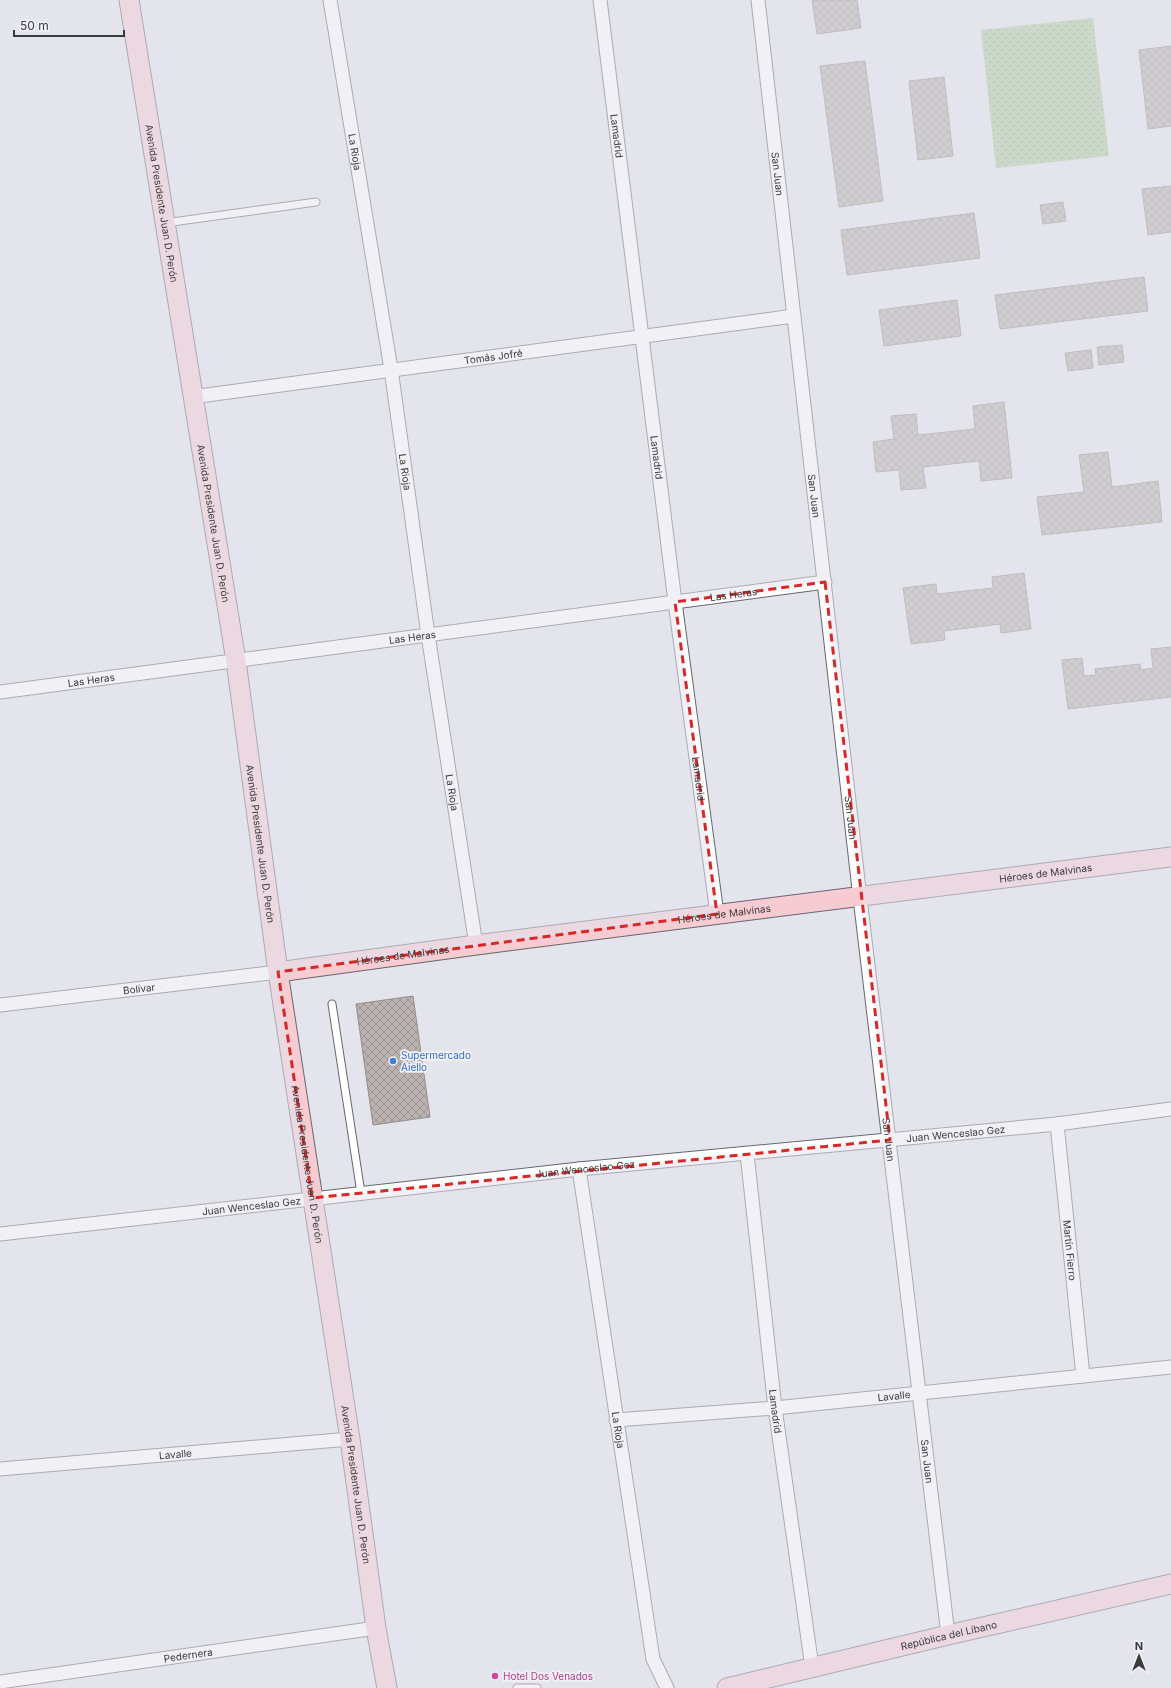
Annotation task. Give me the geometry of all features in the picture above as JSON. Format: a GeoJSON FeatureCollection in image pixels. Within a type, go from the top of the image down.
{"type":"FeatureCollection","features":[{"type":"Feature","properties":{"kind":"main road","name":"Avenida Presidente Juan D. Perón"},"geometry":{"type":"LineString","coordinates":[[129,0],[236,661],[278,972],[350,1439],[376,1628],[387,1688]]}},
{"type":"Feature","properties":{"kind":"main road","name":"Héroes de Malvinas"},"geometry":{"type":"LineString","coordinates":[[278,972],[476,945],[717,914],[860,898],[1171,857]]}},
{"type":"Feature","properties":{"kind":"main road","name":"República del Líbano"},"geometry":{"type":"LineString","coordinates":[[727,1688],[948,1635],[1171,1584]]}},
{"type":"Feature","properties":{"kind":"street","name":"La Rioja"},"geometry":{"type":"LineString","coordinates":[[330,0],[390,370],[428,635],[476,945]]}},
{"type":"Feature","properties":{"kind":"street","name":"Lamadrid"},"geometry":{"type":"LineString","coordinates":[[600,0],[675,602],[717,914]]}},
{"type":"Feature","properties":{"kind":"street","name":"San Juan"},"geometry":{"type":"LineString","coordinates":[[758,0],[860,898],[948,1635]]}},
{"type":"Feature","properties":{"kind":"street","name":"Tomás Jofré"},"geometry":{"type":"LineString","coordinates":[[192,396],[794,316]]}},
{"type":"Feature","properties":{"kind":"street","name":"Las Heras"},"geometry":{"type":"LineString","coordinates":[[0,692],[825,582]]}},
{"type":"Feature","properties":{"kind":"street","name":"Bolívar"},"geometry":{"type":"LineString","coordinates":[[0,1006],[278,972]]}},
{"type":"Feature","properties":{"kind":"street","name":"Juan Wenceslao Gez"},"geometry":{"type":"LineString","coordinates":[[0,1234],[361,1192],[579,1169],[1057,1124],[1171,1109]]}},
{"type":"Feature","properties":{"kind":"street","name":"Martín Fierro"},"geometry":{"type":"LineString","coordinates":[[1057,1124],[1083,1376]]}},
{"type":"Feature","properties":{"kind":"street","name":"Lamadrid"},"geometry":{"type":"LineString","coordinates":[[747,1154],[775,1408],[812,1667]]}},
{"type":"Feature","properties":{"kind":"street","name":"La Rioja"},"geometry":{"type":"LineString","coordinates":[[579,1169],[652,1652],[658,1671],[667,1688]]}},
{"type":"Feature","properties":{"kind":"street","name":"Lavalle"},"geometry":{"type":"LineString","coordinates":[[616,1420],[775,1408],[1171,1367]]}},
{"type":"Feature","properties":{"kind":"street","name":"Lavalle"},"geometry":{"type":"LineString","coordinates":[[0,1469],[350,1439]]}},
{"type":"Feature","properties":{"kind":"street","name":"Pedernera"},"geometry":{"type":"LineString","coordinates":[[0,1682],[376,1628]]}},
{"type":"Feature","properties":{"kind":"lane"},"geometry":{"type":"LineString","coordinates":[[165,223],[316,202]]}},
{"type":"Feature","properties":{"kind":"lane"},"geometry":{"type":"LineString","coordinates":[[332,1004],[361,1192]]}},
{"type":"Feature","properties":{"kind":"lane"},"geometry":{"type":"LineString","coordinates":[[517,1688],[537,1688]]}},
{"type":"Feature","properties":{"kind":"highlighted area"},"geometry":{"type":"Polygon","coordinates":[[[825,582],[890,1140],[312,1198],[278,972],[717,914],[675,602],[825,582]]]}},
{"type":"Feature","properties":{"kind":"green space"},"geometry":{"type":"Polygon","coordinates":[[[1093,18],[1109,156],[996,168],[981,30],[1093,18]]]}},
{"type":"Feature","properties":{"kind":"building"},"geometry":{"type":"Polygon","coordinates":[[[812,0],[857,0],[861,28],[817,34],[812,0]]]}},
{"type":"Feature","properties":{"kind":"building"},"geometry":{"type":"Polygon","coordinates":[[[1171,46],[1171,126],[1148,129],[1139,50],[1171,46]]]}},
{"type":"Feature","properties":{"kind":"building"},"geometry":{"type":"Polygon","coordinates":[[[865,61],[883,201],[839,207],[820,66],[865,61]]]}},
{"type":"Feature","properties":{"kind":"building"},"geometry":{"type":"Polygon","coordinates":[[[944,77],[953,156],[918,160],[909,81],[944,77]]]}},
{"type":"Feature","properties":{"kind":"building"},"geometry":{"type":"Polygon","coordinates":[[[1171,186],[1171,232],[1148,235],[1142,189],[1171,186]]]}},
{"type":"Feature","properties":{"kind":"building"},"geometry":{"type":"Polygon","coordinates":[[[1063,202],[1066,221],[1043,224],[1040,205],[1063,202]]]}},
{"type":"Feature","properties":{"kind":"building"},"geometry":{"type":"Polygon","coordinates":[[[974,213],[980,258],[847,275],[841,230],[974,213]]]}},
{"type":"Feature","properties":{"kind":"building"},"geometry":{"type":"Polygon","coordinates":[[[1144,277],[1148,311],[1000,329],[995,295],[1144,277]]]}},
{"type":"Feature","properties":{"kind":"building"},"geometry":{"type":"Polygon","coordinates":[[[957,300],[961,336],[884,346],[879,310],[957,300]]]}},
{"type":"Feature","properties":{"kind":"building"},"geometry":{"type":"Polygon","coordinates":[[[1122,345],[1124,362],[1099,365],[1097,347],[1122,345]]]}},
{"type":"Feature","properties":{"kind":"building"},"geometry":{"type":"Polygon","coordinates":[[[1091,350],[1093,368],[1068,371],[1065,353],[1091,350]]]}},
{"type":"Feature","properties":{"kind":"building"},"geometry":{"type":"Polygon","coordinates":[[[1004,402],[1012,478],[981,481],[979,461],[923,467],[926,488],[901,490],[899,470],[876,472],[873,442],[894,439],[891,416],[916,414],[918,435],[975,429],[973,406],[1004,402]]]}},
{"type":"Feature","properties":{"kind":"building"},"geometry":{"type":"Polygon","coordinates":[[[1108,452],[1112,487],[1158,481],[1162,522],[1042,535],[1037,497],[1084,492],[1079,455],[1108,452]]]}},
{"type":"Feature","properties":{"kind":"building"},"geometry":{"type":"Polygon","coordinates":[[[1024,573],[1031,629],[1001,633],[1000,624],[944,631],[945,640],[911,644],[903,588],[936,584],[937,594],[993,588],[992,577],[1024,573]]]}},
{"type":"Feature","properties":{"kind":"building"},"geometry":{"type":"Polygon","coordinates":[[[1171,647],[1171,697],[1068,709],[1062,660],[1082,658],[1084,676],[1096,675],[1095,669],[1140,664],[1141,670],[1153,668],[1151,649],[1171,647]]]}},
{"type":"Feature","properties":{"kind":"building","name":"Supermercado Aiello"},"geometry":{"type":"Polygon","coordinates":[[[413,996],[430,1117],[373,1125],[356,1004],[413,996]]]}},
{"type":"Feature","properties":{"kind":"place","name":"Supermercado Aiello"},"geometry":{"type":"Point","coordinates":[393,1061]}},
{"type":"Feature","properties":{"kind":"place","name":"Hotel Dos Venados"},"geometry":{"type":"Point","coordinates":[495,1676]}}]}
